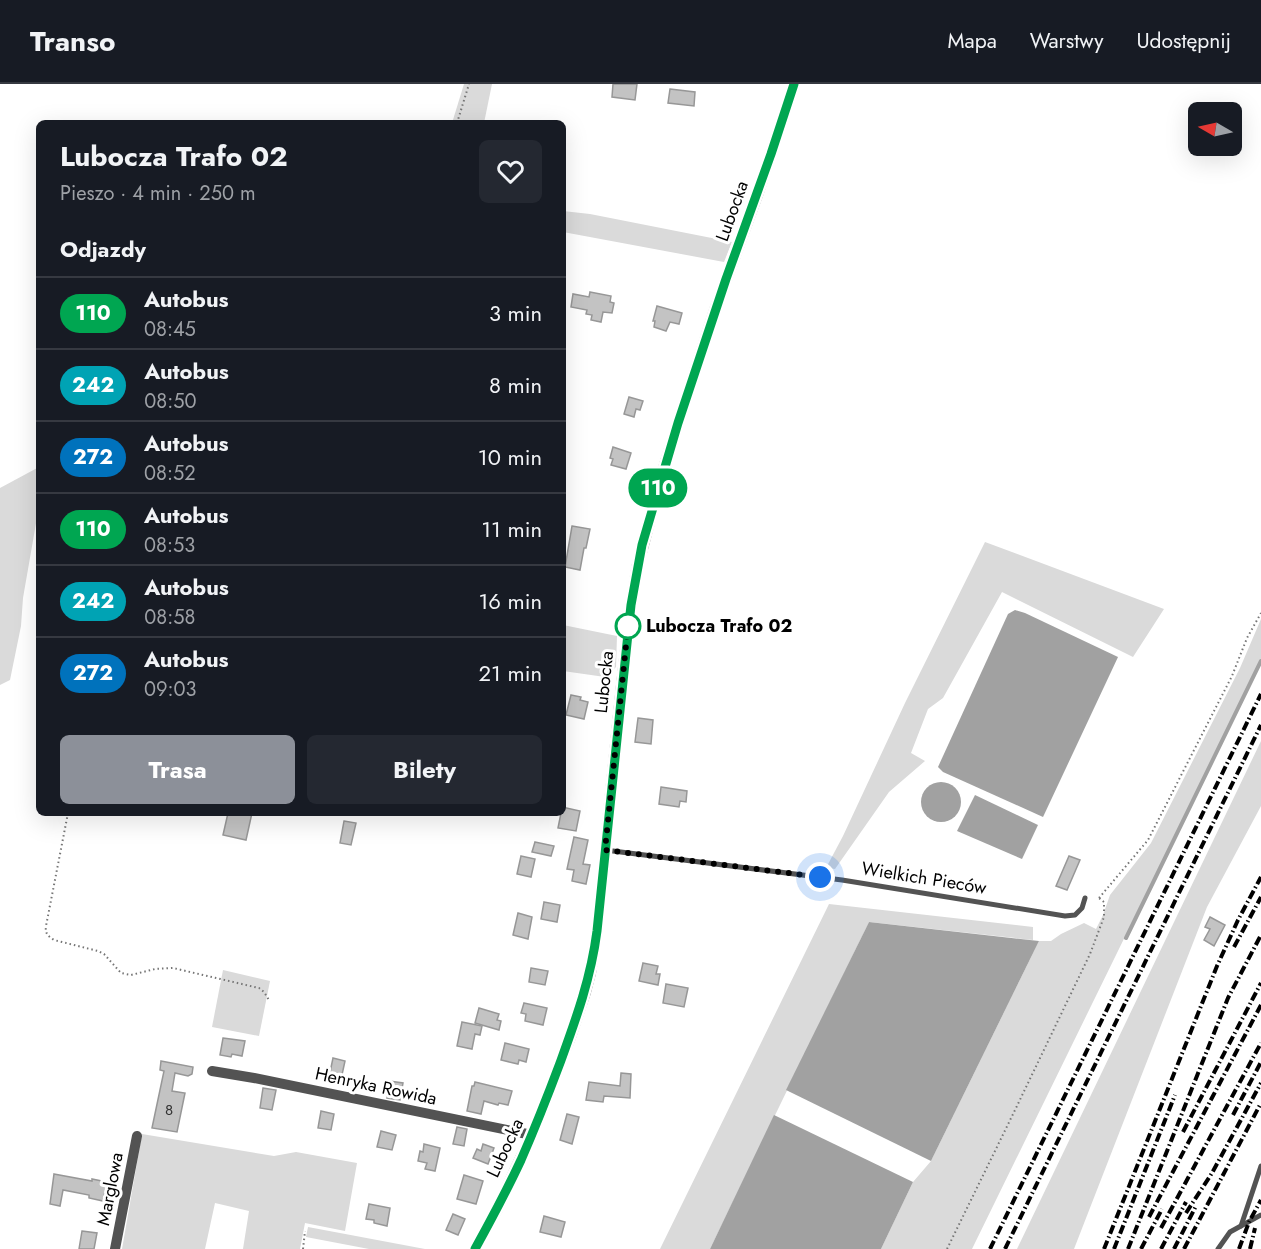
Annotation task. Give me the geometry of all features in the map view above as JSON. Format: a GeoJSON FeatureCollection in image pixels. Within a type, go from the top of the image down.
{"type":"FeatureCollection","features":[{"type":"Feature","properties":{"kind":"street","name":"Lubocka"},"geometry":{"type":"LineString","coordinates":[[475,1249],[532,1135],[570,1037],[590,973],[597,931],[631,605],[642,545],[678,423],[718,301],[794,84]]}},
{"type":"Feature","properties":{"kind":"street","name":"Henryka Rowida"},"geometry":{"type":"LineString","coordinates":[[212,1071],[532,1135]]}},
{"type":"Feature","properties":{"kind":"street","name":"Marglowa"},"geometry":{"type":"LineString","coordinates":[[116,1249],[137,1136]]}},
{"type":"Feature","properties":{"kind":"lane","name":"Wielkich Pieców"},"geometry":{"type":"LineString","coordinates":[[605,850],[842,880],[1065,915],[1075,915],[1082,908],[1085,898]]}},
{"type":"Feature","properties":{"kind":"lane"},"geometry":{"type":"LineString","coordinates":[[1240,1226],[1261,1166]]}},
{"type":"Feature","properties":{"kind":"lane"},"geometry":{"type":"LineString","coordinates":[[1218,1249],[1230,1232],[1261,1215]]}},
{"type":"Feature","properties":{"kind":"path"},"geometry":{"type":"LineString","coordinates":[[458,120],[469,84]]}},
{"type":"Feature","properties":{"kind":"path"},"geometry":{"type":"LineString","coordinates":[[947,1249],[1089,954],[1104,917],[1104,902],[1099,898],[1148,840],[1232,676],[1246,638],[1261,613]]}},
{"type":"Feature","properties":{"kind":"path"},"geometry":{"type":"LineString","coordinates":[[67,816],[45,931],[48,937],[98,951],[104,954],[121,973],[131,975],[155,969],[172,968],[260,988],[269,1000]]}},
{"type":"Feature","properties":{"kind":"path"},"geometry":{"type":"LineString","coordinates":[[303,1249],[305,1231]]}},
{"type":"Feature","properties":{"kind":"shaded area"},"geometry":{"type":"Polygon","coordinates":[[[464,84],[492,84],[485,120],[453,120],[464,84]]]}},
{"type":"Feature","properties":{"kind":"shaded area"},"geometry":{"type":"Polygon","coordinates":[[[566,211],[732,242],[724,262],[566,233],[566,211]]]}},
{"type":"Feature","properties":{"kind":"shaded area"},"geometry":{"type":"Polygon","coordinates":[[[36,469],[36,523],[23,598],[21,626],[10,680],[0,685],[0,488],[36,469]]]}},
{"type":"Feature","properties":{"kind":"shaded area"},"geometry":{"type":"Polygon","coordinates":[[[985,542],[1164,609],[1133,657],[1002,592],[943,698],[928,709],[911,753],[925,761],[889,792],[835,869],[826,868],[905,703],[985,542]]]}},
{"type":"Feature","properties":{"kind":"shaded area"},"geometry":{"type":"Polygon","coordinates":[[[1015,610],[1118,657],[1043,817],[943,772],[938,767],[1008,614],[1015,610]]]}},
{"type":"Feature","properties":{"kind":"shaded area"},"geometry":{"type":"Polygon","coordinates":[[[1261,619],[1261,659],[972,1249],[881,1249],[913,1182],[931,1161],[1039,941],[1051,941],[1084,923],[1096,929],[1110,895],[1151,843],[1240,668],[1261,619]]]}},
{"type":"Feature","properties":{"kind":"shaded area"},"geometry":{"type":"Polygon","coordinates":[[[566,626],[617,636],[616,667],[605,677],[566,671],[566,626]]]}},
{"type":"Feature","properties":{"kind":"shaded area"},"geometry":{"type":"Polygon","coordinates":[[[1261,741],[1261,806],[1207,907],[1074,1249],[1017,1249],[1261,741]]]}},
{"type":"Feature","properties":{"kind":"shaded area"},"geometry":{"type":"Polygon","coordinates":[[[941,782],[949,783],[955,788],[960,794],[960,810],[955,816],[949,821],[941,822],[933,821],[927,816],[922,810],[921,802],[922,794],[927,788],[933,783],[941,782]]]}},
{"type":"Feature","properties":{"kind":"shaded area"},"geometry":{"type":"Polygon","coordinates":[[[975,795],[1038,825],[1022,859],[957,831],[975,795]]]}},
{"type":"Feature","properties":{"kind":"shaded area"},"geometry":{"type":"Polygon","coordinates":[[[829,904],[1033,927],[1033,940],[869,922],[710,1249],[660,1249],[829,904]]]}},
{"type":"Feature","properties":{"kind":"shaded area"},"geometry":{"type":"Polygon","coordinates":[[[869,922],[1039,941],[931,1161],[786,1090],[869,922]]]}},
{"type":"Feature","properties":{"kind":"shaded area"},"geometry":{"type":"Polygon","coordinates":[[[223,970],[270,981],[259,1036],[212,1027],[223,970]]]}},
{"type":"Feature","properties":{"kind":"shaded area"},"geometry":{"type":"Polygon","coordinates":[[[774,1115],[913,1182],[881,1249],[710,1249],[774,1115]]]}},
{"type":"Feature","properties":{"kind":"shaded area"},"geometry":{"type":"Polygon","coordinates":[[[142,1134],[274,1156],[296,1152],[357,1163],[345,1231],[305,1223],[300,1249],[243,1249],[249,1211],[215,1203],[205,1249],[122,1249],[142,1134]]]}},
{"type":"Feature","properties":{"kind":"shaded area"},"geometry":{"type":"Polygon","coordinates":[[[308,1227],[425,1249],[369,1249],[306,1237],[308,1227]]]}},
{"type":"Feature","properties":{"kind":"building"},"geometry":{"type":"Polygon","coordinates":[[[613,84],[637,84],[635,100],[612,97],[613,84]]]}},
{"type":"Feature","properties":{"kind":"building"},"geometry":{"type":"Polygon","coordinates":[[[670,89],[695,92],[694,106],[668,103],[670,89]]]}},
{"type":"Feature","properties":{"kind":"building"},"geometry":{"type":"Polygon","coordinates":[[[590,292],[611,296],[610,302],[614,303],[612,313],[603,312],[601,322],[591,320],[592,315],[586,314],[587,310],[571,307],[573,294],[589,297],[590,292]]]}},
{"type":"Feature","properties":{"kind":"building"},"geometry":{"type":"Polygon","coordinates":[[[657,306],[682,313],[679,324],[670,322],[666,331],[654,327],[655,321],[653,321],[657,306]]]}},
{"type":"Feature","properties":{"kind":"building"},"geometry":{"type":"Polygon","coordinates":[[[629,397],[643,401],[640,410],[636,409],[634,417],[624,414],[629,397]]]}},
{"type":"Feature","properties":{"kind":"building"},"geometry":{"type":"Polygon","coordinates":[[[613,447],[631,453],[626,469],[611,465],[613,447]]]}},
{"type":"Feature","properties":{"kind":"building"},"geometry":{"type":"Polygon","coordinates":[[[572,526],[590,529],[580,570],[566,567],[572,526]]]}},
{"type":"Feature","properties":{"kind":"building"},"geometry":{"type":"Polygon","coordinates":[[[571,695],[581,697],[580,700],[588,702],[584,719],[566,715],[571,695]]]}},
{"type":"Feature","properties":{"kind":"building"},"geometry":{"type":"Polygon","coordinates":[[[638,718],[653,720],[651,744],[635,742],[638,718]]]}},
{"type":"Feature","properties":{"kind":"building"},"geometry":{"type":"Polygon","coordinates":[[[661,787],[687,791],[686,802],[680,801],[679,807],[659,804],[661,787]]]}},
{"type":"Feature","properties":{"kind":"building"},"geometry":{"type":"Polygon","coordinates":[[[566,808],[580,811],[576,831],[558,828],[560,816],[566,816],[566,808]]]}},
{"type":"Feature","properties":{"kind":"building"},"geometry":{"type":"Polygon","coordinates":[[[227,816],[251,816],[246,840],[223,835],[227,816]]]}},
{"type":"Feature","properties":{"kind":"building"},"geometry":{"type":"Polygon","coordinates":[[[344,821],[356,823],[351,845],[340,843],[344,821]]]}},
{"type":"Feature","properties":{"kind":"building"},"geometry":{"type":"Polygon","coordinates":[[[574,837],[588,840],[583,864],[590,865],[586,884],[572,881],[574,870],[567,869],[574,837]]]}},
{"type":"Feature","properties":{"kind":"building"},"geometry":{"type":"Polygon","coordinates":[[[535,842],[554,846],[551,856],[532,852],[535,842]]]}},
{"type":"Feature","properties":{"kind":"building"},"geometry":{"type":"Polygon","coordinates":[[[521,856],[535,859],[531,877],[517,874],[521,856]]]}},
{"type":"Feature","properties":{"kind":"building"},"geometry":{"type":"Polygon","coordinates":[[[1069,856],[1080,860],[1067,890],[1056,886],[1069,856]]]}},
{"type":"Feature","properties":{"kind":"building"},"geometry":{"type":"Polygon","coordinates":[[[544,902],[560,905],[557,922],[541,919],[544,902]]]}},
{"type":"Feature","properties":{"kind":"building"},"geometry":{"type":"Polygon","coordinates":[[[518,913],[532,917],[528,939],[513,935],[518,913]]]}},
{"type":"Feature","properties":{"kind":"building"},"geometry":{"type":"Polygon","coordinates":[[[1210,917],[1225,925],[1214,946],[1204,940],[1210,929],[1205,927],[1210,917]]]}},
{"type":"Feature","properties":{"kind":"building"},"geometry":{"type":"Polygon","coordinates":[[[643,963],[658,966],[656,974],[660,974],[658,985],[639,981],[643,963]]]}},
{"type":"Feature","properties":{"kind":"building"},"geometry":{"type":"Polygon","coordinates":[[[531,968],[548,971],[545,985],[529,982],[531,968]]]}},
{"type":"Feature","properties":{"kind":"building"},"geometry":{"type":"Polygon","coordinates":[[[666,984],[688,988],[684,1007],[663,1003],[666,984]]]}},
{"type":"Feature","properties":{"kind":"building"},"geometry":{"type":"Polygon","coordinates":[[[524,1003],[547,1008],[543,1025],[525,1021],[526,1014],[521,1013],[524,1003]]]}},
{"type":"Feature","properties":{"kind":"building"},"geometry":{"type":"Polygon","coordinates":[[[479,1008],[499,1014],[497,1020],[501,1021],[499,1030],[475,1023],[479,1008]]]}},
{"type":"Feature","properties":{"kind":"building"},"geometry":{"type":"Polygon","coordinates":[[[462,1022],[482,1026],[480,1035],[475,1034],[472,1049],[457,1046],[462,1022]]]}},
{"type":"Feature","properties":{"kind":"building"},"geometry":{"type":"Polygon","coordinates":[[[223,1038],[245,1041],[242,1056],[220,1055],[223,1038]]]}},
{"type":"Feature","properties":{"kind":"building"},"geometry":{"type":"Polygon","coordinates":[[[505,1043],[529,1049],[526,1062],[519,1060],[518,1064],[501,1060],[505,1043]]]}},
{"type":"Feature","properties":{"kind":"building"},"geometry":{"type":"Polygon","coordinates":[[[333,1058],[345,1061],[340,1084],[328,1082],[333,1058]]]}},
{"type":"Feature","properties":{"kind":"building"},"geometry":{"type":"Polygon","coordinates":[[[161,1061],[193,1067],[192,1074],[188,1076],[175,1073],[172,1091],[185,1093],[177,1132],[152,1128],[164,1071],[160,1070],[161,1061]]]}},
{"type":"Feature","properties":{"kind":"building"},"geometry":{"type":"Polygon","coordinates":[[[621,1073],[631,1074],[630,1098],[604,1096],[603,1102],[586,1100],[589,1082],[620,1086],[621,1073]]]}},
{"type":"Feature","properties":{"kind":"building"},"geometry":{"type":"Polygon","coordinates":[[[389,1081],[403,1083],[400,1100],[387,1098],[389,1081]]]}},
{"type":"Feature","properties":{"kind":"building"},"geometry":{"type":"Polygon","coordinates":[[[475,1082],[512,1091],[508,1105],[484,1101],[481,1114],[467,1111],[472,1086],[475,1082]]]}},
{"type":"Feature","properties":{"kind":"building"},"geometry":{"type":"Polygon","coordinates":[[[263,1088],[276,1090],[272,1110],[260,1108],[263,1088]]]}},
{"type":"Feature","properties":{"kind":"building"},"geometry":{"type":"Polygon","coordinates":[[[321,1111],[334,1114],[331,1130],[318,1128],[321,1111]]]}},
{"type":"Feature","properties":{"kind":"building"},"geometry":{"type":"Polygon","coordinates":[[[567,1114],[579,1117],[572,1144],[560,1140],[567,1114]]]}},
{"type":"Feature","properties":{"kind":"building"},"geometry":{"type":"Polygon","coordinates":[[[457,1127],[467,1129],[464,1146],[453,1144],[457,1127]]]}},
{"type":"Feature","properties":{"kind":"building"},"geometry":{"type":"Polygon","coordinates":[[[381,1131],[396,1135],[392,1150],[377,1147],[381,1131]]]}},
{"type":"Feature","properties":{"kind":"building"},"geometry":{"type":"Polygon","coordinates":[[[424,1144],[440,1148],[435,1171],[425,1169],[427,1163],[418,1161],[424,1144]]]}},
{"type":"Feature","properties":{"kind":"building"},"geometry":{"type":"Polygon","coordinates":[[[483,1144],[494,1148],[488,1164],[473,1158],[477,1149],[481,1151],[483,1144]]]}},
{"type":"Feature","properties":{"kind":"building"},"geometry":{"type":"Polygon","coordinates":[[[54,1174],[107,1182],[103,1201],[89,1198],[89,1195],[63,1190],[60,1206],[50,1204],[54,1174]]]}},
{"type":"Feature","properties":{"kind":"building"},"geometry":{"type":"Polygon","coordinates":[[[464,1175],[483,1181],[476,1204],[457,1199],[464,1175]]]}},
{"type":"Feature","properties":{"kind":"building"},"geometry":{"type":"Polygon","coordinates":[[[369,1204],[390,1208],[387,1226],[366,1219],[369,1204]]]}},
{"type":"Feature","properties":{"kind":"building"},"geometry":{"type":"Polygon","coordinates":[[[453,1214],[465,1219],[458,1235],[446,1230],[453,1214]]]}},
{"type":"Feature","properties":{"kind":"building"},"geometry":{"type":"Polygon","coordinates":[[[544,1216],[565,1222],[561,1237],[540,1232],[544,1216]]]}},
{"type":"Feature","properties":{"kind":"building"},"geometry":{"type":"Polygon","coordinates":[[[82,1231],[97,1233],[94,1249],[79,1249],[82,1231]]]}},
{"type":"Feature","properties":{"kind":"waterway"},"geometry":{"type":"LineString","coordinates":[[1126,938],[1261,661]]}},
{"type":"Feature","properties":{"kind":"railway"},"geometry":{"type":"LineString","coordinates":[[990,1249],[1261,694]]}},
{"type":"Feature","properties":{"kind":"railway"},"geometry":{"type":"LineString","coordinates":[[1005,1249],[1261,725]]}},
{"type":"Feature","properties":{"kind":"railway"},"geometry":{"type":"LineString","coordinates":[[1104,1249],[1217,966],[1261,877]]}},
{"type":"Feature","properties":{"kind":"railway"},"geometry":{"type":"LineString","coordinates":[[1234,947],[1261,897]]}},
{"type":"Feature","properties":{"kind":"railway"},"geometry":{"type":"LineString","coordinates":[[1128,1249],[1228,998],[1261,935]]}},
{"type":"Feature","properties":{"kind":"railway"},"geometry":{"type":"LineString","coordinates":[[1183,1132],[1261,983]]}},
{"type":"Feature","properties":{"kind":"railway"},"geometry":{"type":"LineString","coordinates":[[1149,1217],[1261,1005]]}},
{"type":"Feature","properties":{"kind":"railway"},"geometry":{"type":"LineString","coordinates":[[1161,1228],[1261,1043]]}},
{"type":"Feature","properties":{"kind":"railway"},"geometry":{"type":"LineString","coordinates":[[1233,1115],[1261,1062]]}},
{"type":"Feature","properties":{"kind":"railway"},"geometry":{"type":"LineString","coordinates":[[1186,1213],[1212,1173],[1261,1083]]}},
{"type":"Feature","properties":{"kind":"railway"},"geometry":{"type":"LineString","coordinates":[[1114,1249],[1175,1095]]}},
{"type":"Feature","properties":{"kind":"railway"},"geometry":{"type":"LineString","coordinates":[[1184,1249],[1261,1103]]}},
{"type":"Feature","properties":{"kind":"railway"},"geometry":{"type":"LineString","coordinates":[[1239,1249],[1249,1222],[1261,1200]]}},
{"type":"Feature","properties":{"kind":"railway"},"geometry":{"type":"LineString","coordinates":[[1161,1249],[1186,1202]]}},
{"type":"Feature","properties":{"kind":"railway"},"geometry":{"type":"LineString","coordinates":[[1174,1249],[1196,1206]]}},
{"type":"Feature","properties":{"kind":"railway"},"geometry":{"type":"LineString","coordinates":[[1141,1249],[1162,1209]]}},
{"type":"Feature","properties":{"kind":"railway"},"geometry":{"type":"LineString","coordinates":[[1250,1249],[1255,1228]]}},
{"type":"Feature","properties":{"kind":"bus line","name":"110"},"geometry":{"type":"LineString","coordinates":[[475,1249],[532,1135],[585,992],[597,931],[631,605],[642,545],[678,423],[794,84]]}},
{"type":"Feature","properties":{"kind":"place","name":"Lubocza Trafo 02"},"geometry":{"type":"Point","coordinates":[628,626]}},
{"type":"Feature","properties":{"kind":"route"},"geometry":{"type":"LineString","coordinates":[[628,626],[605,850],[820,877]]}}]}
